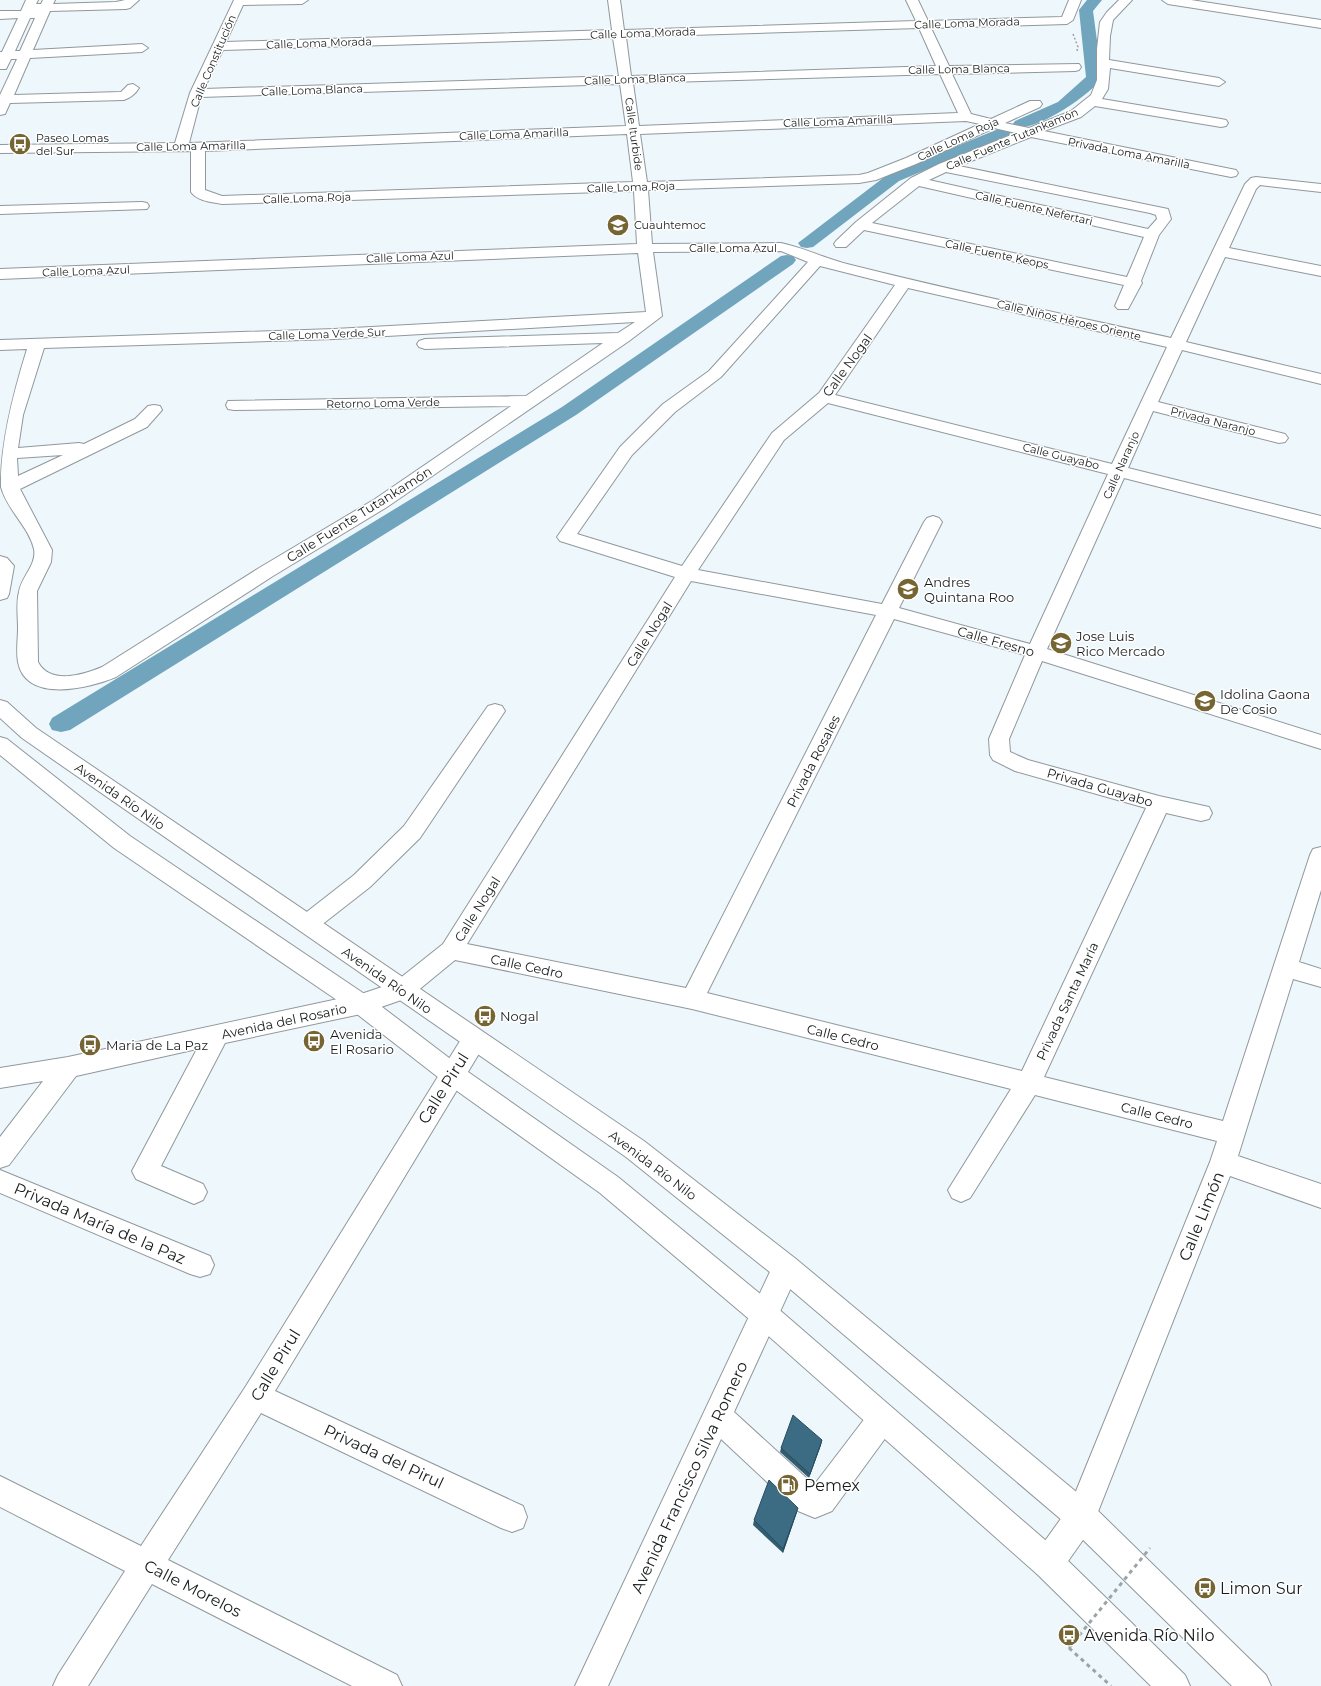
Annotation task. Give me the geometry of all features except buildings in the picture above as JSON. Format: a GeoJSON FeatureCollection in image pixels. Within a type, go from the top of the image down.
{"type":"FeatureCollection","features":[{"type":"Feature","properties":{"kind":"street"},"geometry":{"type":"LineString","coordinates":[[0,15],[28,7],[116,6],[126,5],[133,0]]}},
{"type":"Feature","properties":{"kind":"street"},"geometry":{"type":"LineString","coordinates":[[239,1],[302,0]]}},
{"type":"Feature","properties":{"kind":"street","name":"Calle Iturbide"},"geometry":{"type":"LineString","coordinates":[[614,0],[641,186],[645,248],[654,316]]}},
{"type":"Feature","properties":{"kind":"street"},"geometry":{"type":"LineString","coordinates":[[912,0],[966,117]]}},
{"type":"Feature","properties":{"kind":"street"},"geometry":{"type":"LineString","coordinates":[[1067,20],[1075,0]]}},
{"type":"Feature","properties":{"kind":"street","name":"Calle Fuente Tutankamón"},"geometry":{"type":"LineString","coordinates":[[841,244],[861,224],[916,181],[944,167],[1027,132],[1076,114],[1093,102],[1098,97],[1105,75],[1102,47],[1107,20],[1126,0]]}},
{"type":"Feature","properties":{"kind":"street"},"geometry":{"type":"LineString","coordinates":[[1168,0],[1227,5],[1321,24]]}},
{"type":"Feature","properties":{"kind":"street","name":"Calle Constitución"},"geometry":{"type":"LineString","coordinates":[[181,146],[196,93],[239,1]]}},
{"type":"Feature","properties":{"kind":"street"},"geometry":{"type":"LineString","coordinates":[[0,70],[3,56],[28,7]]}},
{"type":"Feature","properties":{"kind":"street"},"geometry":{"type":"LineString","coordinates":[[0,112],[2,99],[25,54],[46,7]]}},
{"type":"Feature","properties":{"kind":"street","name":"Calle Loma Morada"},"geometry":{"type":"LineString","coordinates":[[218,46],[1067,20]]}},
{"type":"Feature","properties":{"kind":"street"},"geometry":{"type":"LineString","coordinates":[[3,56],[142,48]]}},
{"type":"Feature","properties":{"kind":"street"},"geometry":{"type":"LineString","coordinates":[[1104,63],[1219,82]]}},
{"type":"Feature","properties":{"kind":"street","name":"Calle Loma Blanca"},"geometry":{"type":"LineString","coordinates":[[196,93],[1074,67]]}},
{"type":"Feature","properties":{"kind":"street"},"geometry":{"type":"LineString","coordinates":[[2,99],[124,96],[133,88]]}},
{"type":"Feature","properties":{"kind":"street"},"geometry":{"type":"LineString","coordinates":[[1093,102],[1220,123]]}},
{"type":"Feature","properties":{"kind":"street","name":"Calle Loma Roja"},"geometry":{"type":"LineString","coordinates":[[198,147],[198,192],[211,198],[234,201],[865,179],[911,161],[1035,104]]}},
{"type":"Feature","properties":{"kind":"street","name":"Calle Loma Amarilla"},"geometry":{"type":"LineString","coordinates":[[0,149],[198,147],[966,117],[1027,132]]}},
{"type":"Feature","properties":{"kind":"street","name":"Privada Loma Amarilla"},"geometry":{"type":"LineString","coordinates":[[1027,132],[1231,173]]}},
{"type":"Feature","properties":{"kind":"street","name":"Calle Fuente Nefertari"},"geometry":{"type":"LineString","coordinates":[[916,181],[1152,234],[1164,219],[1163,212],[1153,209],[944,167]]}},
{"type":"Feature","properties":{"kind":"street","name":"Calle Naranjo"},"geometry":{"type":"LineString","coordinates":[[1000,755],[999,739],[1036,652],[1176,344],[1250,187],[1256,181],[1274,181],[1321,188]]}},
{"type":"Feature","properties":{"kind":"street"},"geometry":{"type":"LineString","coordinates":[[0,210],[142,206]]}},
{"type":"Feature","properties":{"kind":"street","name":"Calle Fuente Keops"},"geometry":{"type":"LineString","coordinates":[[861,224],[1134,283]]}},
{"type":"Feature","properties":{"kind":"street"},"geometry":{"type":"LineString","coordinates":[[1123,306],[1134,283],[1152,234]]}},
{"type":"Feature","properties":{"kind":"street","name":"Calle Loma Azul"},"geometry":{"type":"LineString","coordinates":[[0,274],[645,248],[773,247],[792,250],[817,261]]}},
{"type":"Feature","properties":{"kind":"street"},"geometry":{"type":"LineString","coordinates":[[1219,251],[1321,271]]}},
{"type":"Feature","properties":{"kind":"street","name":"Calle Niños Héroes Oriente"},"geometry":{"type":"LineString","coordinates":[[817,261],[904,283],[1176,344],[1321,379]]}},
{"type":"Feature","properties":{"kind":"street","name":"Calle Fresno"},"geometry":{"type":"LineString","coordinates":[[817,261],[715,374],[669,408],[626,451],[566,537],[686,574],[889,611],[1036,652],[1321,742]]}},
{"type":"Feature","properties":{"kind":"street","name":"Calle Nogal"},"geometry":{"type":"LineString","coordinates":[[402,990],[451,950],[686,574],[778,437],[825,397],[904,283]]}},
{"type":"Feature","properties":{"kind":"street","name":"Calle Fuente Tutankamón"},"geometry":{"type":"LineString","coordinates":[[10,486],[43,550],[42,562],[28,591],[28,662],[30,670],[37,678],[50,682],[67,683],[97,678],[109,672],[266,572],[381,503],[654,316]]}},
{"type":"Feature","properties":{"kind":"street","name":"Calle Loma Verde Sur"},"geometry":{"type":"LineString","coordinates":[[0,345],[334,334],[654,316]]}},
{"type":"Feature","properties":{"kind":"street"},"geometry":{"type":"LineString","coordinates":[[334,334],[348,346],[623,338]]}},
{"type":"Feature","properties":{"kind":"street"},"geometry":{"type":"LineString","coordinates":[[37,344],[8,433],[7,454],[10,486],[141,423],[154,410]]}},
{"type":"Feature","properties":{"kind":"street","name":"Calle Guayabo"},"geometry":{"type":"LineString","coordinates":[[825,397],[1321,522]]}},
{"type":"Feature","properties":{"kind":"street","name":"Retorno Loma Verde"},"geometry":{"type":"LineString","coordinates":[[234,405],[532,401]]}},
{"type":"Feature","properties":{"kind":"street","name":"Privada Naranjo"},"geometry":{"type":"LineString","coordinates":[[1148,405],[1279,438]]}},
{"type":"Feature","properties":{"kind":"street"},"geometry":{"type":"LineString","coordinates":[[7,454],[92,447]]}},
{"type":"Feature","properties":{"kind":"street","name":"Privada Rosales"},"geometry":{"type":"LineString","coordinates":[[692,999],[933,522]]}},
{"type":"Feature","properties":{"kind":"street"},"geometry":{"type":"LineString","coordinates":[[0,562],[5,566],[0,593]]}},
{"type":"Feature","properties":{"kind":"street","name":"Avenida Río Nilo"},"geometry":{"type":"LineString","coordinates":[[0,707],[29,733],[474,1040],[635,1149],[786,1268],[1081,1516],[1255,1686]]}},
{"type":"Feature","properties":{"kind":"street"},"geometry":{"type":"LineString","coordinates":[[307,924],[362,881],[412,832],[495,711]]}},
{"type":"Feature","properties":{"kind":"street"},"geometry":{"type":"LineString","coordinates":[[0,744],[122,842],[361,1004],[452,1074],[609,1185],[765,1315],[1048,1563],[1174,1686]]}},
{"type":"Feature","properties":{"kind":"street","name":"Privada Guayabo"},"geometry":{"type":"LineString","coordinates":[[1000,755],[1005,759],[1022,766],[1159,804],[1201,813]]}},
{"type":"Feature","properties":{"kind":"street","name":"Privada Santa María"},"geometry":{"type":"LineString","coordinates":[[962,1190],[1029,1084],[1159,804]]}},
{"type":"Feature","properties":{"kind":"street","name":"Calle Limón"},"geometry":{"type":"LineString","coordinates":[[1048,1563],[1081,1516],[1223,1162],[1321,855]]}},
{"type":"Feature","properties":{"kind":"street","name":"Calle Cedro"},"geometry":{"type":"LineString","coordinates":[[451,950],[692,999],[1232,1134]]}},
{"type":"Feature","properties":{"kind":"street"},"geometry":{"type":"LineString","coordinates":[[1285,967],[1321,978]]}},
{"type":"Feature","properties":{"kind":"street","name":"Avenida del Rosario"},"geometry":{"type":"LineString","coordinates":[[0,1078],[68,1067],[361,1004],[402,990]]}},
{"type":"Feature","properties":{"kind":"street"},"geometry":{"type":"LineString","coordinates":[[194,1192],[145,1171],[217,1035]]}},
{"type":"Feature","properties":{"kind":"street","name":"Calle Pirul"},"geometry":{"type":"LineString","coordinates":[[68,1686],[148,1565],[256,1396],[474,1040]]}},
{"type":"Feature","properties":{"kind":"street"},"geometry":{"type":"LineString","coordinates":[[0,1157],[68,1067]]}},
{"type":"Feature","properties":{"kind":"street"},"geometry":{"type":"LineString","coordinates":[[1223,1162],[1321,1196]]}},
{"type":"Feature","properties":{"kind":"street","name":"Privada María de la Paz"},"geometry":{"type":"LineString","coordinates":[[0,1180],[200,1265]]}},
{"type":"Feature","properties":{"kind":"street","name":"Avenida Francisco Silva Romero"},"geometry":{"type":"LineString","coordinates":[[591,1686],[786,1268]]}},
{"type":"Feature","properties":{"kind":"street","name":"Privada del Pirul"},"geometry":{"type":"LineString","coordinates":[[256,1396],[512,1517]]}},
{"type":"Feature","properties":{"kind":"street"},"geometry":{"type":"LineString","coordinates":[[717,1416],[809,1500],[816,1503],[821,1500],[882,1418]]}},
{"type":"Feature","properties":{"kind":"street","name":"Calle Morelos"},"geometry":{"type":"LineString","coordinates":[[0,1491],[386,1686]]}},
{"type":"Feature","properties":{"kind":"path"},"geometry":{"type":"LineString","coordinates":[[1067,20],[1078,46],[1074,67]]}},
{"type":"Feature","properties":{"kind":"path"},"geometry":{"type":"LineString","coordinates":[[1111,1686],[1069,1648],[1150,1548]]}},
{"type":"Feature","properties":{"kind":"waterway"},"geometry":{"type":"LineString","coordinates":[[1021,124],[1063,105],[1094,78],[1086,10],[1095,0]]}},
{"type":"Feature","properties":{"kind":"waterway"},"geometry":{"type":"LineString","coordinates":[[807,243],[893,178],[1003,132]]}},
{"type":"Feature","properties":{"kind":"waterway"},"geometry":{"type":"LineString","coordinates":[[61,724],[569,411],[787,260]]}},
{"type":"Feature","properties":{"kind":"place","name":"Paseo Lomas del Sur"},"geometry":{"type":"Point","coordinates":[20,144]}},
{"type":"Feature","properties":{"kind":"place","name":"Cuauhtemoc"},"geometry":{"type":"Point","coordinates":[618,225]}},
{"type":"Feature","properties":{"kind":"place","name":"Andres Quintana Roo"},"geometry":{"type":"Point","coordinates":[908,589]}},
{"type":"Feature","properties":{"kind":"place","name":"Jose Luis Rico Mercado"},"geometry":{"type":"Point","coordinates":[1061,643]}},
{"type":"Feature","properties":{"kind":"place","name":"Idolina Gaona De Cosio"},"geometry":{"type":"Point","coordinates":[1205,701]}},
{"type":"Feature","properties":{"kind":"place","name":"Nogal"},"geometry":{"type":"Point","coordinates":[485,1016]}},
{"type":"Feature","properties":{"kind":"place","name":"Avenida El Rosario"},"geometry":{"type":"Point","coordinates":[314,1041]}},
{"type":"Feature","properties":{"kind":"place","name":"Maria de La Paz"},"geometry":{"type":"Point","coordinates":[90,1045]}},
{"type":"Feature","properties":{"kind":"place","name":"Pemex"},"geometry":{"type":"Point","coordinates":[788,1485]}},
{"type":"Feature","properties":{"kind":"place","name":"Limon Sur"},"geometry":{"type":"Point","coordinates":[1205,1588]}},
{"type":"Feature","properties":{"kind":"place","name":"Avenida Río Nilo"},"geometry":{"type":"Point","coordinates":[1069,1635]}}]}
